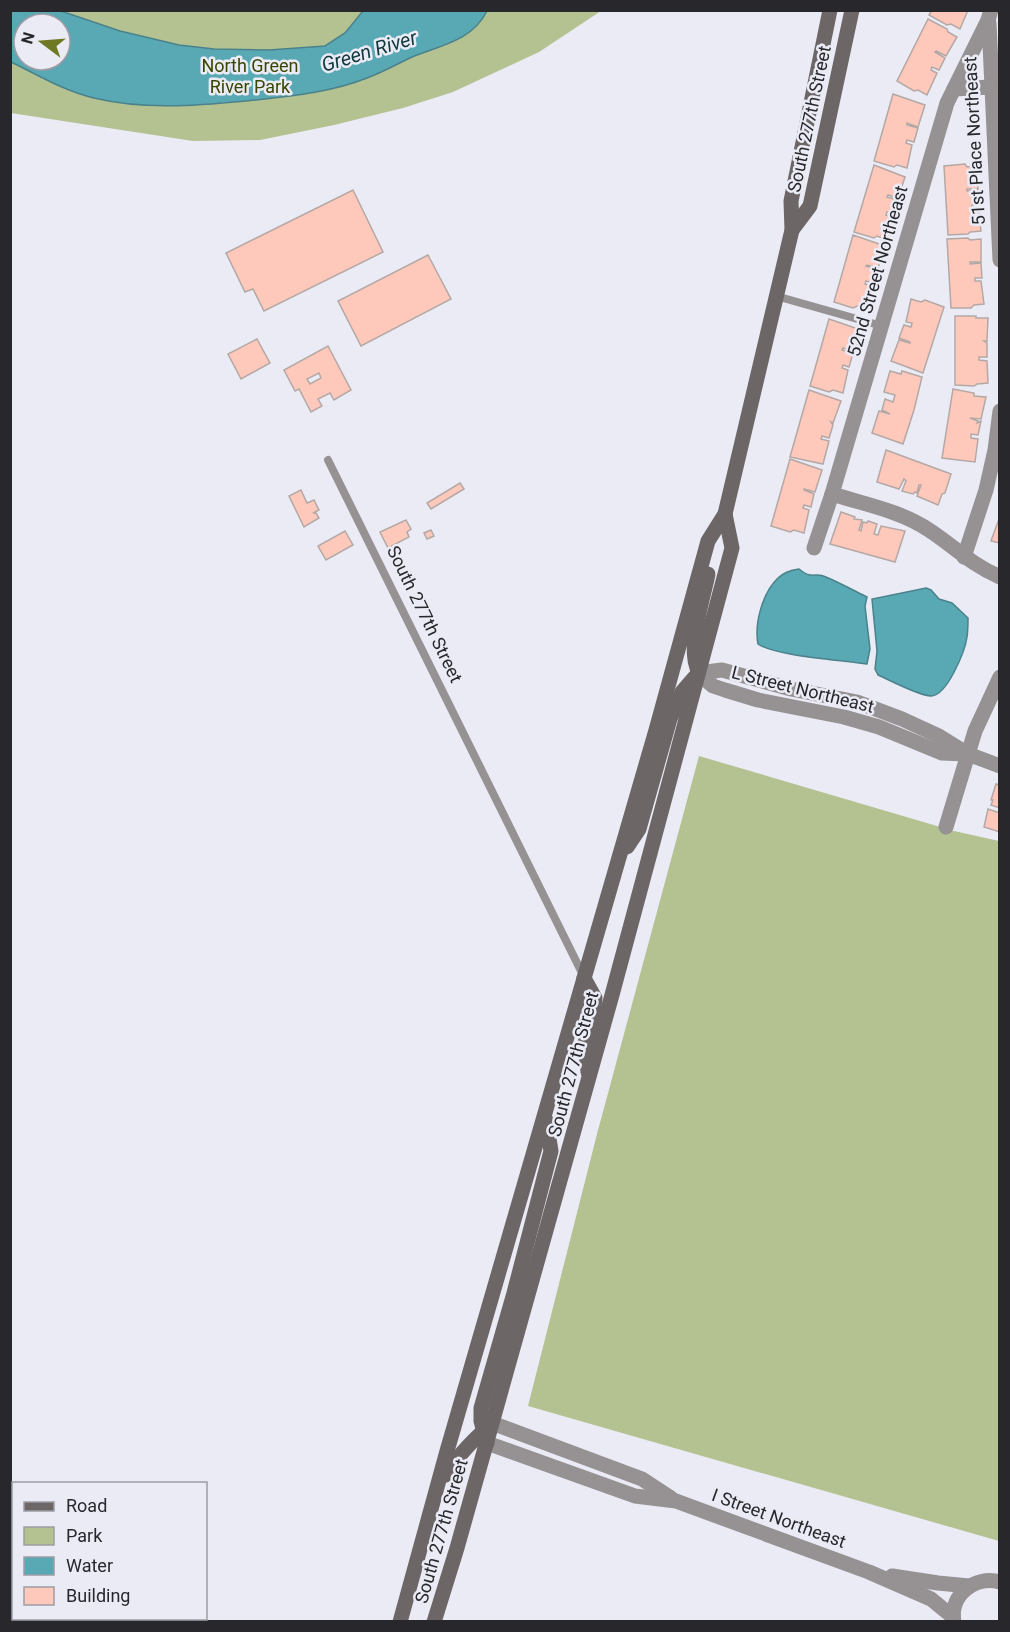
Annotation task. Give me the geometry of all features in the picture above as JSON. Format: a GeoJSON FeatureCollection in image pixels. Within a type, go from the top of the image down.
{"type":"FeatureCollection","features":[{"type":"Feature","properties":{"kind":"main road","name":"South 277th Street"},"geometry":{"type":"LineString","coordinates":[[400,1622],[708,541],[725,514],[792,230],[791,201],[830,10]]}},
{"type":"Feature","properties":{"kind":"main road","name":"South 277th Street"},"geometry":{"type":"LineString","coordinates":[[792,230],[810,206],[852,10]]}},
{"type":"Feature","properties":{"kind":"main road","name":"South 277th Street"},"geometry":{"type":"LineString","coordinates":[[434,1622],[589,1081],[732,548],[725,514]]}},
{"type":"Feature","properties":{"kind":"main road"},"geometry":{"type":"LineString","coordinates":[[618,860],[639,829],[670,719],[682,692],[699,673],[694,661],[694,647],[710,568],[708,541]]}},
{"type":"Feature","properties":{"kind":"main road"},"geometry":{"type":"LineString","coordinates":[[584,978],[595,998],[585,1043],[589,1081]]}},
{"type":"Feature","properties":{"kind":"main road"},"geometry":{"type":"LineString","coordinates":[[433,1503],[455,1460],[487,1432],[481,1421],[481,1408],[551,1151],[545,1113]]}},
{"type":"Feature","properties":{"kind":"street","name":"51st Place Northeast"},"geometry":{"type":"LineString","coordinates":[[990,15],[997,86],[999,260]]}},
{"type":"Feature","properties":{"kind":"street","name":"52nd Street Northeast"},"geometry":{"type":"LineString","coordinates":[[814,548],[947,103],[990,15]]}},
{"type":"Feature","properties":{"kind":"street"},"geometry":{"type":"LineString","coordinates":[[954,89],[997,86]]}},
{"type":"Feature","properties":{"kind":"street"},"geometry":{"type":"LineString","coordinates":[[964,557],[986,489],[995,450],[999,411]]}},
{"type":"Feature","properties":{"kind":"street"},"geometry":{"type":"LineString","coordinates":[[832,494],[909,519],[930,531],[982,569],[999,577]]}},
{"type":"Feature","properties":{"kind":"street","name":"L Street Northeast"},"geometry":{"type":"LineString","coordinates":[[699,673],[722,670],[790,689],[857,702],[902,718],[939,736],[968,754],[999,766]]}},
{"type":"Feature","properties":{"kind":"street"},"geometry":{"type":"LineString","coordinates":[[946,827],[975,731],[999,677]]}},
{"type":"Feature","properties":{"kind":"street","name":"I Street Northeast"},"geometry":{"type":"LineString","coordinates":[[487,1432],[635,1496],[676,1501],[869,1572],[931,1599],[954,1619]]}},
{"type":"Feature","properties":{"kind":"street","name":"I Street Northeast"},"geometry":{"type":"LineString","coordinates":[[869,1572],[969,1586],[980,1581],[999,1582]]}},
{"type":"Feature","properties":{"kind":"street"},"geometry":{"type":"LineString","coordinates":[[954,1619],[955,1605],[960,1594],[969,1586]]}},
{"type":"Feature","properties":{"kind":"lane"},"geometry":{"type":"LineString","coordinates":[[777,296],[882,326]]}},
{"type":"Feature","properties":{"kind":"lane","name":"South 277th Street"},"geometry":{"type":"LineString","coordinates":[[327,460],[584,978]]}},
{"type":"Feature","properties":{"kind":"green space","name":"North Green River Park"},"geometry":{"type":"Polygon","coordinates":[[[11,11],[601,11],[539,52],[453,92],[403,108],[260,140],[193,141],[11,113],[11,11]]]}},
{"type":"Feature","properties":{"kind":"green space"},"geometry":{"type":"Polygon","coordinates":[[[699,756],[954,831],[999,841],[999,1541],[528,1406],[597,1134],[699,756]]]}},
{"type":"Feature","properties":{"kind":"water"},"geometry":{"type":"Polygon","coordinates":[[[10,11],[64,12],[12,12],[12,62],[10,11]]]}},
{"type":"Feature","properties":{"kind":"water","name":"Green River"},"geometry":{"type":"Polygon","coordinates":[[[363,11],[487,11],[473,29],[455,41],[354,83],[298,95],[215,104],[154,106],[94,98],[31,72],[72,72],[72,15],[120,31],[179,45],[214,49],[269,50],[325,46],[345,33],[363,11]]]}},
{"type":"Feature","properties":{"kind":"water"},"geometry":{"type":"Polygon","coordinates":[[[799,569],[811,575],[826,577],[867,597],[865,606],[870,649],[867,664],[794,655],[758,644],[757,627],[768,591],[780,576],[799,569]]]}},
{"type":"Feature","properties":{"kind":"water"},"geometry":{"type":"Polygon","coordinates":[[[926,588],[939,599],[952,603],[968,618],[966,644],[959,662],[943,689],[931,696],[878,675],[875,669],[877,651],[872,599],[926,588]]]}},
{"type":"Feature","properties":{"kind":"building"},"geometry":{"type":"Polygon","coordinates":[[[932,10],[968,10],[960,29],[929,15],[932,10]]]}},
{"type":"Feature","properties":{"kind":"building"},"geometry":{"type":"Polygon","coordinates":[[[928,19],[957,37],[946,56],[935,52],[945,58],[939,70],[932,67],[931,70],[937,73],[927,95],[918,90],[914,91],[897,81],[928,19]]]}},
{"type":"Feature","properties":{"kind":"building"},"geometry":{"type":"Polygon","coordinates":[[[893,94],[925,105],[918,127],[907,123],[907,125],[918,128],[914,142],[907,140],[906,143],[912,145],[907,168],[874,161],[893,94]]]}},
{"type":"Feature","properties":{"kind":"building"},"geometry":{"type":"Polygon","coordinates":[[[965,164],[967,167],[977,166],[978,189],[967,189],[967,191],[978,190],[979,204],[972,205],[972,208],[978,208],[981,231],[948,235],[944,166],[965,164]]]}},
{"type":"Feature","properties":{"kind":"building"},"geometry":{"type":"Polygon","coordinates":[[[874,165],[905,177],[898,198],[888,195],[887,197],[898,200],[894,214],[887,212],[886,215],[892,217],[887,240],[854,232],[874,165]]]}},
{"type":"Feature","properties":{"kind":"building"},"geometry":{"type":"Polygon","coordinates":[[[353,190],[383,252],[264,311],[253,289],[245,292],[226,253],[353,190]]]}},
{"type":"Feature","properties":{"kind":"building"},"geometry":{"type":"Polygon","coordinates":[[[853,235],[885,246],[878,268],[866,266],[877,269],[873,283],[866,281],[865,284],[872,286],[867,309],[857,306],[853,308],[834,302],[853,235]]]}},
{"type":"Feature","properties":{"kind":"building"},"geometry":{"type":"Polygon","coordinates":[[[968,238],[970,240],[981,239],[981,262],[970,262],[970,264],[981,263],[982,278],[975,278],[975,281],[981,281],[984,304],[974,305],[971,308],[951,308],[947,239],[968,238]]]}},
{"type":"Feature","properties":{"kind":"building"},"geometry":{"type":"Polygon","coordinates":[[[428,255],[451,299],[361,346],[338,301],[428,255]]]}},
{"type":"Feature","properties":{"kind":"building"},"geometry":{"type":"Polygon","coordinates":[[[911,299],[921,302],[925,300],[944,307],[923,373],[891,361],[899,340],[910,343],[899,338],[904,325],[911,327],[912,323],[906,322],[911,299]]]}},
{"type":"Feature","properties":{"kind":"building"},"geometry":{"type":"Polygon","coordinates":[[[955,316],[988,318],[987,341],[984,341],[987,343],[987,357],[979,357],[979,360],[987,361],[988,383],[974,386],[955,385],[955,316]]]}},
{"type":"Feature","properties":{"kind":"building"},"geometry":{"type":"Polygon","coordinates":[[[829,319],[861,330],[854,352],[843,348],[842,350],[853,353],[849,367],[843,365],[842,368],[848,370],[843,393],[833,390],[829,392],[810,386],[829,319]]]}},
{"type":"Feature","properties":{"kind":"building"},"geometry":{"type":"Polygon","coordinates":[[[257,339],[270,363],[241,379],[228,354],[257,339]]]}},
{"type":"Feature","properties":{"kind":"building"},"geometry":{"type":"Polygon","coordinates":[[[328,346],[351,390],[334,400],[330,393],[318,399],[322,406],[311,412],[299,389],[295,391],[284,370],[328,346]],[[319,373],[307,379],[310,384],[321,378],[319,373]]]}},
{"type":"Feature","properties":{"kind":"building"},"geometry":{"type":"Polygon","coordinates":[[[890,371],[901,374],[902,371],[922,377],[903,444],[872,433],[879,411],[890,414],[882,410],[885,399],[893,402],[895,395],[884,392],[890,371]]]}},
{"type":"Feature","properties":{"kind":"building"},"geometry":{"type":"Polygon","coordinates":[[[953,389],[974,393],[974,396],[986,397],[981,419],[970,418],[978,421],[977,423],[981,421],[978,435],[971,434],[971,438],[978,439],[975,462],[942,458],[953,389]]]}},
{"type":"Feature","properties":{"kind":"building"},"geometry":{"type":"Polygon","coordinates":[[[809,390],[841,401],[833,423],[831,422],[833,425],[829,438],[822,436],[821,439],[829,441],[823,464],[790,457],[809,390]]]}},
{"type":"Feature","properties":{"kind":"building"},"geometry":{"type":"Polygon","coordinates":[[[886,450],[951,474],[945,493],[942,494],[938,505],[917,496],[921,485],[917,493],[913,494],[902,491],[906,481],[904,479],[899,489],[877,482],[886,450]]]}},
{"type":"Feature","properties":{"kind":"building"},"geometry":{"type":"Polygon","coordinates":[[[790,459],[822,470],[815,492],[804,489],[814,494],[811,507],[804,505],[803,508],[809,510],[804,533],[794,530],[790,532],[771,526],[790,459]]]}},
{"type":"Feature","properties":{"kind":"building"},"geometry":{"type":"Polygon","coordinates":[[[460,483],[464,489],[431,509],[427,503],[460,483]]]}},
{"type":"Feature","properties":{"kind":"building"},"geometry":{"type":"Polygon","coordinates":[[[301,490],[307,503],[314,500],[319,510],[313,513],[316,513],[319,518],[304,527],[289,496],[301,490]]]}},
{"type":"Feature","properties":{"kind":"building"},"geometry":{"type":"Polygon","coordinates":[[[841,512],[855,517],[854,519],[862,520],[859,530],[861,531],[863,522],[868,521],[877,524],[874,534],[878,535],[881,526],[905,531],[895,562],[830,544],[841,512]]]}},
{"type":"Feature","properties":{"kind":"building"},"geometry":{"type":"Polygon","coordinates":[[[1000,519],[1000,543],[991,541],[1000,519]]]}},
{"type":"Feature","properties":{"kind":"building"},"geometry":{"type":"Polygon","coordinates":[[[406,520],[411,529],[407,532],[409,537],[388,548],[380,532],[406,520]]]}},
{"type":"Feature","properties":{"kind":"building"},"geometry":{"type":"Polygon","coordinates":[[[431,530],[434,536],[427,539],[424,533],[431,530]]]}},
{"type":"Feature","properties":{"kind":"building"},"geometry":{"type":"Polygon","coordinates":[[[345,531],[353,545],[326,560],[318,546],[345,531]]]}},
{"type":"Feature","properties":{"kind":"building"},"geometry":{"type":"Polygon","coordinates":[[[996,784],[1000,785],[1000,808],[991,805],[996,784]]]}},
{"type":"Feature","properties":{"kind":"building"},"geometry":{"type":"Polygon","coordinates":[[[988,809],[1000,813],[1000,832],[984,827],[988,809]]]}}]}
